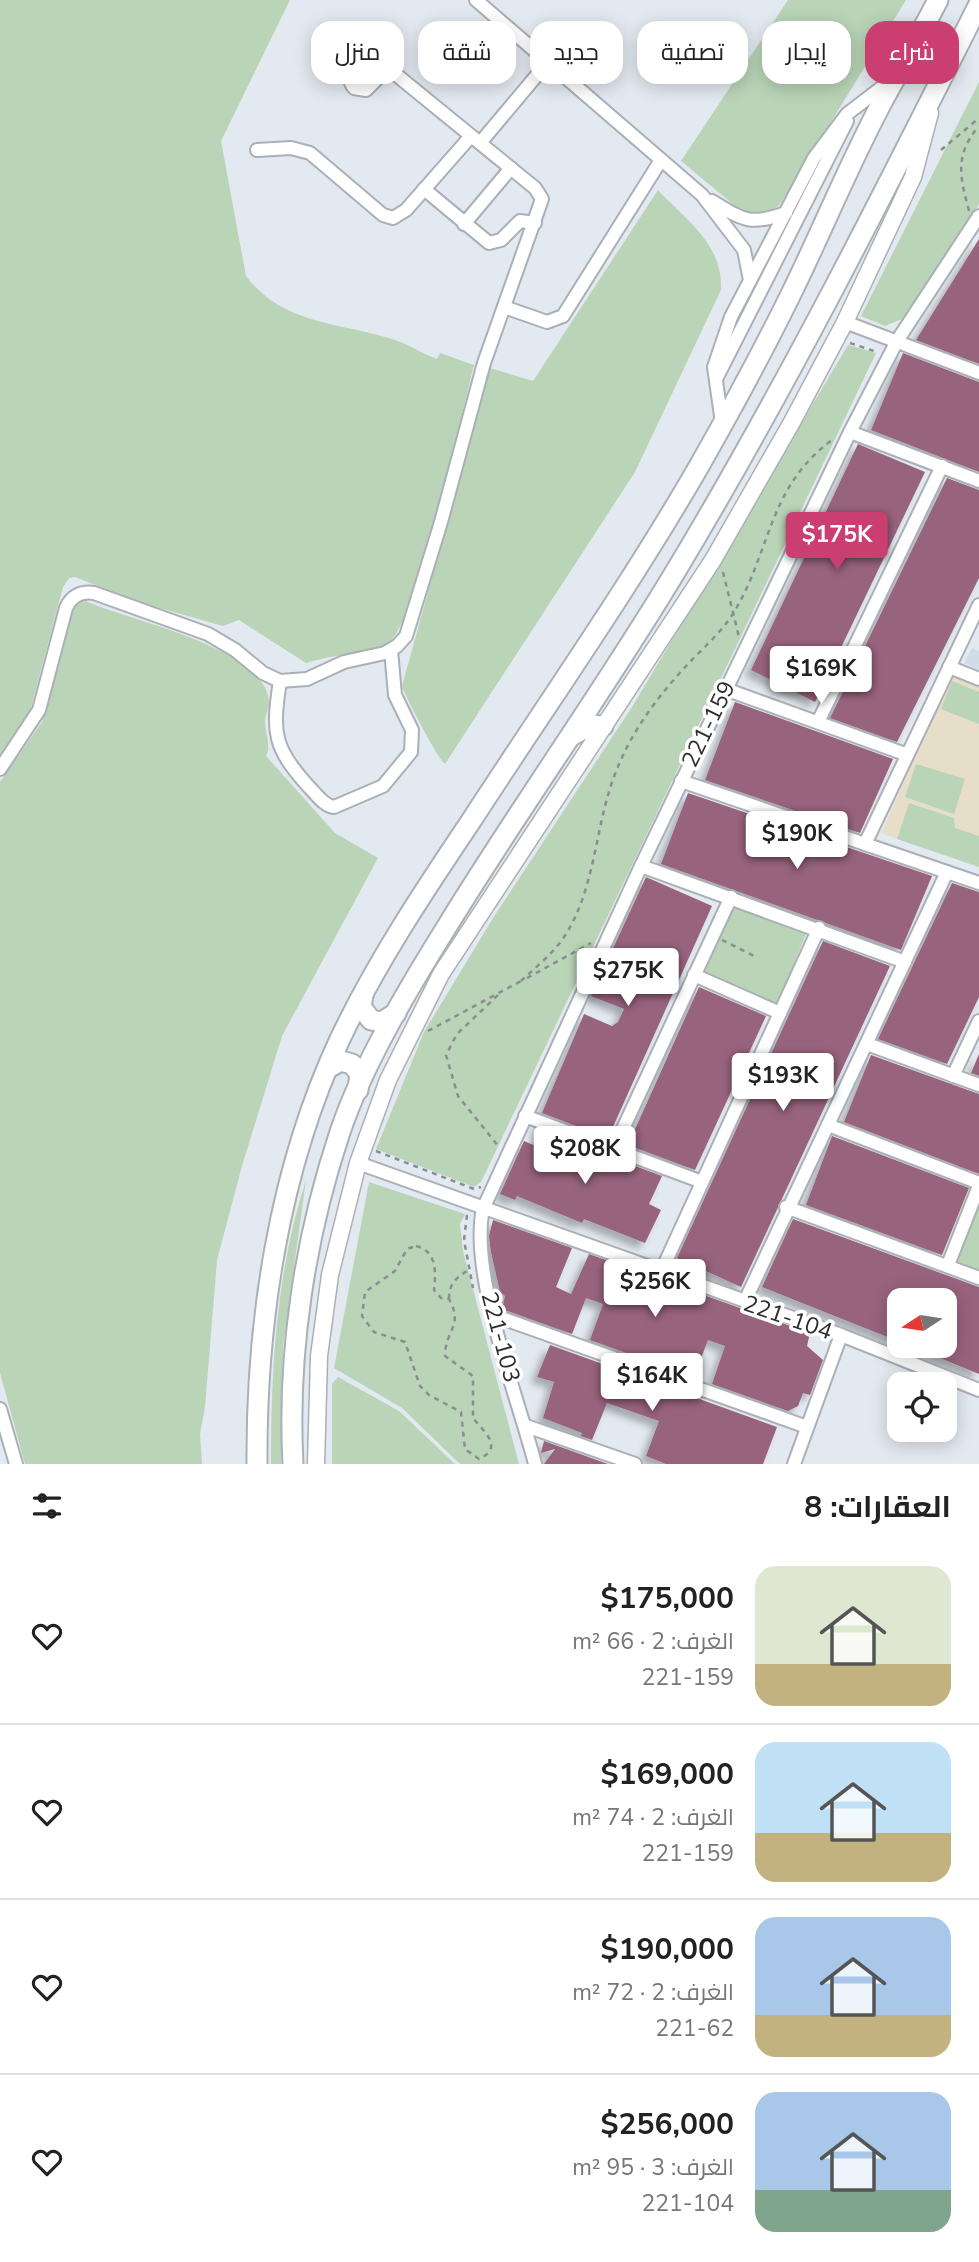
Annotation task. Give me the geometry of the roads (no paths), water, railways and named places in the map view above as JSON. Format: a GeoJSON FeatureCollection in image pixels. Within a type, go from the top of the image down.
{"type":"FeatureCollection","features":[{"type":"Feature","properties":{"kind":"highway"},"geometry":{"type":"LineString","coordinates":[[921,21],[929,0]]}},
{"type":"Feature","properties":{"kind":"highway"},"geometry":{"type":"LineString","coordinates":[[927,21],[938,0]]}},
{"type":"Feature","properties":{"kind":"highway"},"geometry":{"type":"LineString","coordinates":[[959,43],[979,4]]}},
{"type":"Feature","properties":{"kind":"highway"},"geometry":{"type":"LineString","coordinates":[[959,49],[979,23]]}},
{"type":"Feature","properties":{"kind":"highway"},"geometry":{"type":"LineString","coordinates":[[257,1464],[257,1399],[268,1299],[282,1221],[308,1118],[328,1068],[363,994],[440,867],[698,468],[789,299],[880,107],[894,84]]}},
{"type":"Feature","properties":{"kind":"highway"},"geometry":{"type":"LineString","coordinates":[[293,1464],[296,1341],[310,1239],[341,1129],[396,1013],[468,891],[652,612],[725,489],[821,315],[939,84]]}},
{"type":"Feature","properties":{"kind":"highway"},"geometry":{"type":"LineString","coordinates":[[569,738],[591,725],[603,726]]}},
{"type":"Feature","properties":{"kind":"highway"},"geometry":{"type":"LineString","coordinates":[[363,994],[361,1007],[371,1020],[382,1022],[396,1013]]}},
{"type":"Feature","properties":{"kind":"highway"},"geometry":{"type":"LineString","coordinates":[[328,1068],[341,1061],[352,1064],[360,1074],[357,1095]]}},
{"type":"Feature","properties":{"kind":"main road"},"geometry":{"type":"LineString","coordinates":[[316,1464],[319,1356],[328,1289],[358,1163],[388,1080],[441,974],[713,559],[792,422],[845,322],[913,177],[936,90]]}},
{"type":"Feature","properties":{"kind":"street"},"geometry":{"type":"LineString","coordinates":[[476,0],[530,46]]}},
{"type":"Feature","properties":{"kind":"street"},"geometry":{"type":"LineString","coordinates":[[0,769],[39,710],[66,607],[72,598],[81,593],[94,593],[208,634],[235,650],[263,673],[280,681],[307,679],[344,662],[391,650],[402,641],[409,629],[484,363],[541,204],[540,195],[511,168],[404,81]]}},
{"type":"Feature","properties":{"kind":"street"},"geometry":{"type":"LineString","coordinates":[[257,150],[290,148],[310,153],[387,217],[402,214],[530,81]]}},
{"type":"Feature","properties":{"kind":"street"},"geometry":{"type":"LineString","coordinates":[[573,84],[702,195],[747,221],[763,221],[786,213]]}},
{"type":"Feature","properties":{"kind":"street"},"geometry":{"type":"LineString","coordinates":[[722,423],[716,380],[718,348],[814,158],[854,108],[885,84]]}},
{"type":"Feature","properties":{"kind":"street"},"geometry":{"type":"LineString","coordinates":[[716,380],[854,108]]}},
{"type":"Feature","properties":{"kind":"street"},"geometry":{"type":"LineString","coordinates":[[505,307],[543,321],[559,319],[661,160]]}},
{"type":"Feature","properties":{"kind":"street"},"geometry":{"type":"LineString","coordinates":[[464,224],[511,168]]}},
{"type":"Feature","properties":{"kind":"street"},"geometry":{"type":"LineString","coordinates":[[424,190],[485,242],[494,243],[520,221],[535,223]]}},
{"type":"Feature","properties":{"kind":"street"},"geometry":{"type":"LineString","coordinates":[[702,195],[744,250],[750,282]]}},
{"type":"Feature","properties":{"kind":"street","name":"221-159"},"geometry":{"type":"LineString","coordinates":[[483,1209],[681,781],[850,432],[897,341],[976,217]]}},
{"type":"Feature","properties":{"kind":"street"},"geometry":{"type":"LineString","coordinates":[[845,322],[979,373]]}},
{"type":"Feature","properties":{"kind":"street"},"geometry":{"type":"LineString","coordinates":[[850,432],[979,481]]}},
{"type":"Feature","properties":{"kind":"street"},"geometry":{"type":"LineString","coordinates":[[818,722],[942,466]]}},
{"type":"Feature","properties":{"kind":"street"},"geometry":{"type":"LineString","coordinates":[[865,844],[905,754],[979,605]]}},
{"type":"Feature","properties":{"kind":"street"},"geometry":{"type":"LineString","coordinates":[[280,681],[274,722],[279,749],[289,765],[326,804],[334,807],[383,786],[411,752],[412,730],[395,695],[391,650]]}},
{"type":"Feature","properties":{"kind":"street"},"geometry":{"type":"LineString","coordinates":[[949,667],[979,679]]}},
{"type":"Feature","properties":{"kind":"street"},"geometry":{"type":"LineString","coordinates":[[725,689],[905,754]]}},
{"type":"Feature","properties":{"kind":"street"},"geometry":{"type":"LineString","coordinates":[[681,781],[979,883]]}},
{"type":"Feature","properties":{"kind":"street"},"geometry":{"type":"LineString","coordinates":[[641,866],[819,928],[905,962]]}},
{"type":"Feature","properties":{"kind":"street"},"geometry":{"type":"LineString","coordinates":[[745,1301],[786,1207],[867,1044],[947,872]]}},
{"type":"Feature","properties":{"kind":"street"},"geometry":{"type":"LineString","coordinates":[[614,1148],[731,897]]}},
{"type":"Feature","properties":{"kind":"street"},"geometry":{"type":"LineString","coordinates":[[661,1272],[819,928]]}},
{"type":"Feature","properties":{"kind":"street"},"geometry":{"type":"LineString","coordinates":[[694,975],[780,1013]]}},
{"type":"Feature","properties":{"kind":"street"},"geometry":{"type":"LineString","coordinates":[[953,1076],[979,1021]]}},
{"type":"Feature","properties":{"kind":"street"},"geometry":{"type":"LineString","coordinates":[[867,1044],[979,1084]]}},
{"type":"Feature","properties":{"kind":"street"},"geometry":{"type":"LineString","coordinates":[[526,1116],[702,1182]]}},
{"type":"Feature","properties":{"kind":"street"},"geometry":{"type":"LineString","coordinates":[[828,1125],[979,1184],[947,1265]]}},
{"type":"Feature","properties":{"kind":"street","name":"221-104"},"geometry":{"type":"LineString","coordinates":[[358,1163],[841,1335],[979,1390]]}},
{"type":"Feature","properties":{"kind":"street"},"geometry":{"type":"LineString","coordinates":[[786,1207],[979,1278]]}},
{"type":"Feature","properties":{"kind":"street","name":"221-103"},"geometry":{"type":"LineString","coordinates":[[483,1209],[478,1233],[483,1267],[493,1315],[535,1464]]}},
{"type":"Feature","properties":{"kind":"street"},"geometry":{"type":"LineString","coordinates":[[493,1315],[807,1427]]}},
{"type":"Feature","properties":{"kind":"street"},"geometry":{"type":"LineString","coordinates":[[794,1464],[841,1335]]}},
{"type":"Feature","properties":{"kind":"street"},"geometry":{"type":"LineString","coordinates":[[0,1409],[16,1464]]}},
{"type":"Feature","properties":{"kind":"street"},"geometry":{"type":"LineString","coordinates":[[526,1426],[635,1464]]}}]}
